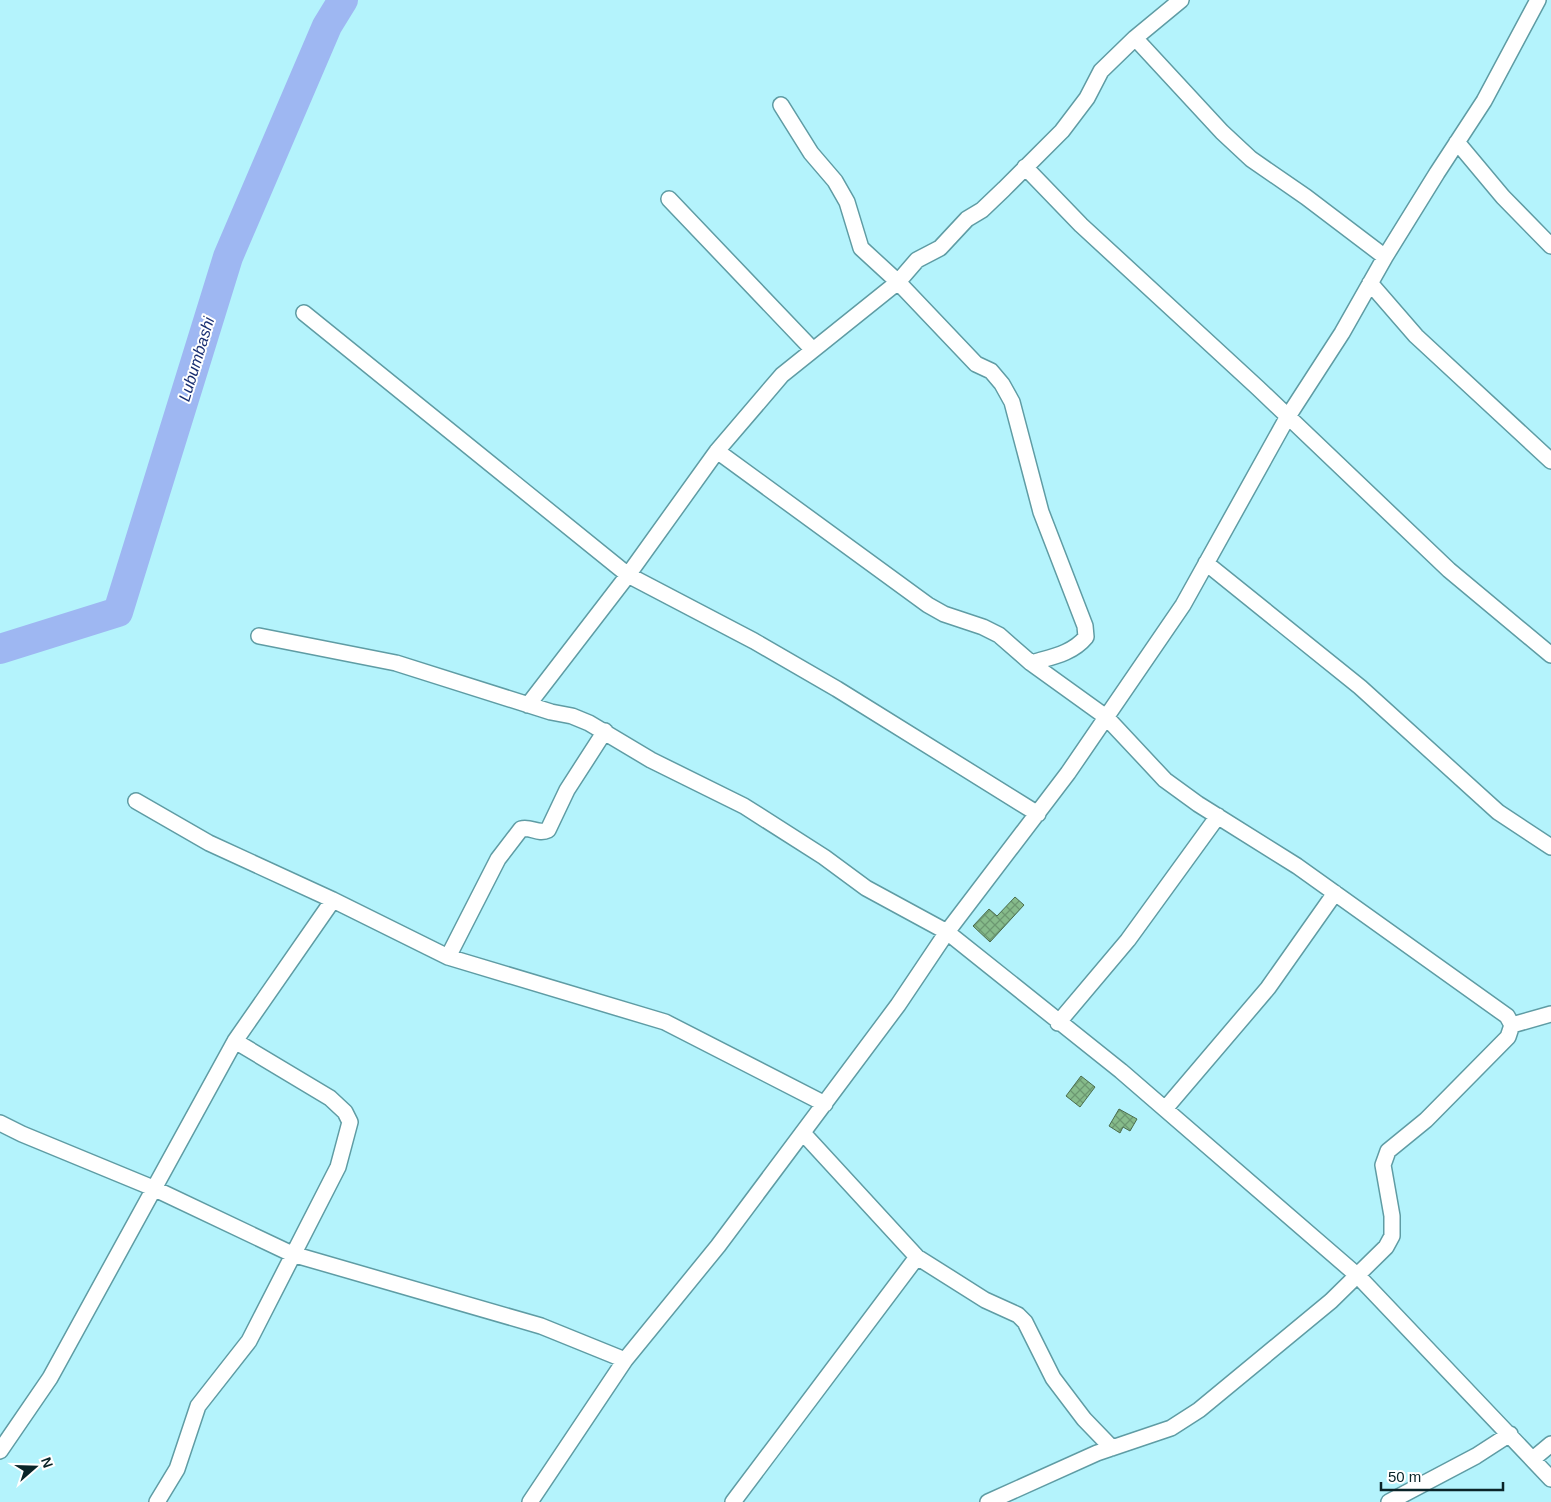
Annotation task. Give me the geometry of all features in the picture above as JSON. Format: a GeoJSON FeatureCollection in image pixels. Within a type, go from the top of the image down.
{"type":"FeatureCollection","features":[{"type":"Feature","properties":{"kind":"street"},"geometry":{"type":"LineString","coordinates":[[528,705],[628,575],[717,451],[782,375],[898,282],[917,260],[940,248],[967,219],[982,210],[1062,131],[1087,98],[1101,71],[1136,38],[1182,0]]}},
{"type":"Feature","properties":{"kind":"street"},"geometry":{"type":"LineString","coordinates":[[530,1502],[625,1360],[718,1246],[825,1104],[898,1005],[947,932],[1038,814],[1183,605],[1287,418],[1342,333],[1385,257],[1484,102],[1538,0]]}},
{"type":"Feature","properties":{"kind":"street"},"geometry":{"type":"LineString","coordinates":[[1136,38],[1222,132],[1251,158],[1385,257]]}},
{"type":"Feature","properties":{"kind":"street"},"geometry":{"type":"LineString","coordinates":[[781,105],[812,153],[835,181],[847,202],[861,248],[898,282],[976,364],[991,371],[1002,384],[1012,402],[1041,512],[1085,626],[1086,637],[1079,645],[1067,652],[1031,663]]}},
{"type":"Feature","properties":{"kind":"street"},"geometry":{"type":"LineString","coordinates":[[1457,142],[1503,197],[1551,246]]}},
{"type":"Feature","properties":{"kind":"street"},"geometry":{"type":"LineString","coordinates":[[1025,167],[1081,225],[1258,388],[1287,418],[1449,570],[1551,655]]}},
{"type":"Feature","properties":{"kind":"street"},"geometry":{"type":"LineString","coordinates":[[669,199],[813,350]]}},
{"type":"Feature","properties":{"kind":"street"},"geometry":{"type":"LineString","coordinates":[[1370,284],[1416,336],[1551,461]]}},
{"type":"Feature","properties":{"kind":"street"},"geometry":{"type":"LineString","coordinates":[[304,312],[628,575],[754,642],[837,689],[1038,814]]}},
{"type":"Feature","properties":{"kind":"street"},"geometry":{"type":"LineString","coordinates":[[717,451],[928,605],[944,614],[983,627],[1000,635],[1031,663],[1106,717],[1165,780],[1335,893],[1507,1016],[1512,1025],[1508,1037],[1481,1065],[1426,1120],[1388,1151],[1383,1166],[1392,1216],[1392,1236],[1386,1247],[1358,1276],[1263,1359],[1199,1410],[1171,1428],[1112,1448],[988,1502]]}},
{"type":"Feature","properties":{"kind":"street"},"geometry":{"type":"LineString","coordinates":[[1206,563],[1360,686],[1498,812],[1551,847]]}},
{"type":"Feature","properties":{"kind":"street"},"geometry":{"type":"LineString","coordinates":[[259,636],[396,663],[528,705],[572,716],[605,731],[651,760],[744,806],[824,857],[866,888],[947,932],[1165,1109],[1358,1276],[1551,1479]]}},
{"type":"Feature","properties":{"kind":"street"},"geometry":{"type":"LineString","coordinates":[[448,957],[498,859],[524,827],[540,833],[548,830],[567,790],[605,731]]}},
{"type":"Feature","properties":{"kind":"street"},"geometry":{"type":"LineString","coordinates":[[136,800],[209,843],[333,900],[448,957],[665,1022],[825,1104]]}},
{"type":"Feature","properties":{"kind":"street"},"geometry":{"type":"LineString","coordinates":[[1058,1023],[1128,940],[1218,816]]}},
{"type":"Feature","properties":{"kind":"street"},"geometry":{"type":"LineString","coordinates":[[1165,1109],[1268,988],[1335,893]]}},
{"type":"Feature","properties":{"kind":"street"},"geometry":{"type":"LineString","coordinates":[[0,1451],[50,1378],[235,1041],[333,900]]}},
{"type":"Feature","properties":{"kind":"street"},"geometry":{"type":"LineString","coordinates":[[1512,1025],[1551,1014]]}},
{"type":"Feature","properties":{"kind":"street"},"geometry":{"type":"LineString","coordinates":[[157,1502],[177,1469],[198,1406],[249,1341],[292,1254],[338,1168],[350,1122],[344,1112],[330,1098],[235,1041]]}},
{"type":"Feature","properties":{"kind":"street"},"geometry":{"type":"LineString","coordinates":[[0,1123],[22,1134],[153,1188],[292,1254],[541,1326],[625,1360]]}},
{"type":"Feature","properties":{"kind":"street"},"geometry":{"type":"LineString","coordinates":[[803,1133],[917,1258],[985,1300],[1018,1315],[1025,1322],[1053,1378],[1084,1419],[1112,1448]]}},
{"type":"Feature","properties":{"kind":"street"},"geometry":{"type":"LineString","coordinates":[[733,1502],[917,1258]]}},
{"type":"Feature","properties":{"kind":"street"},"geometry":{"type":"LineString","coordinates":[[1389,1502],[1476,1456],[1510,1434]]}},
{"type":"Feature","properties":{"kind":"street"},"geometry":{"type":"LineString","coordinates":[[1533,1459],[1551,1444]]}},
{"type":"Feature","properties":{"kind":"building"},"geometry":{"type":"Polygon","coordinates":[[[1015,897],[1024,905],[990,942],[973,926],[989,909],[997,916],[1015,897]]]}},
{"type":"Feature","properties":{"kind":"building"},"geometry":{"type":"Polygon","coordinates":[[[1081,1076],[1095,1087],[1080,1107],[1066,1096],[1081,1076]]]}},
{"type":"Feature","properties":{"kind":"building"},"geometry":{"type":"Polygon","coordinates":[[[1119,1109],[1137,1119],[1130,1131],[1123,1127],[1120,1133],[1109,1126],[1119,1109]]]}},
{"type":"Feature","properties":{"kind":"waterway","name":"Lubumbashi"},"geometry":{"type":"LineString","coordinates":[[0,649],[118,612],[228,257],[327,26],[343,0]]}}]}
